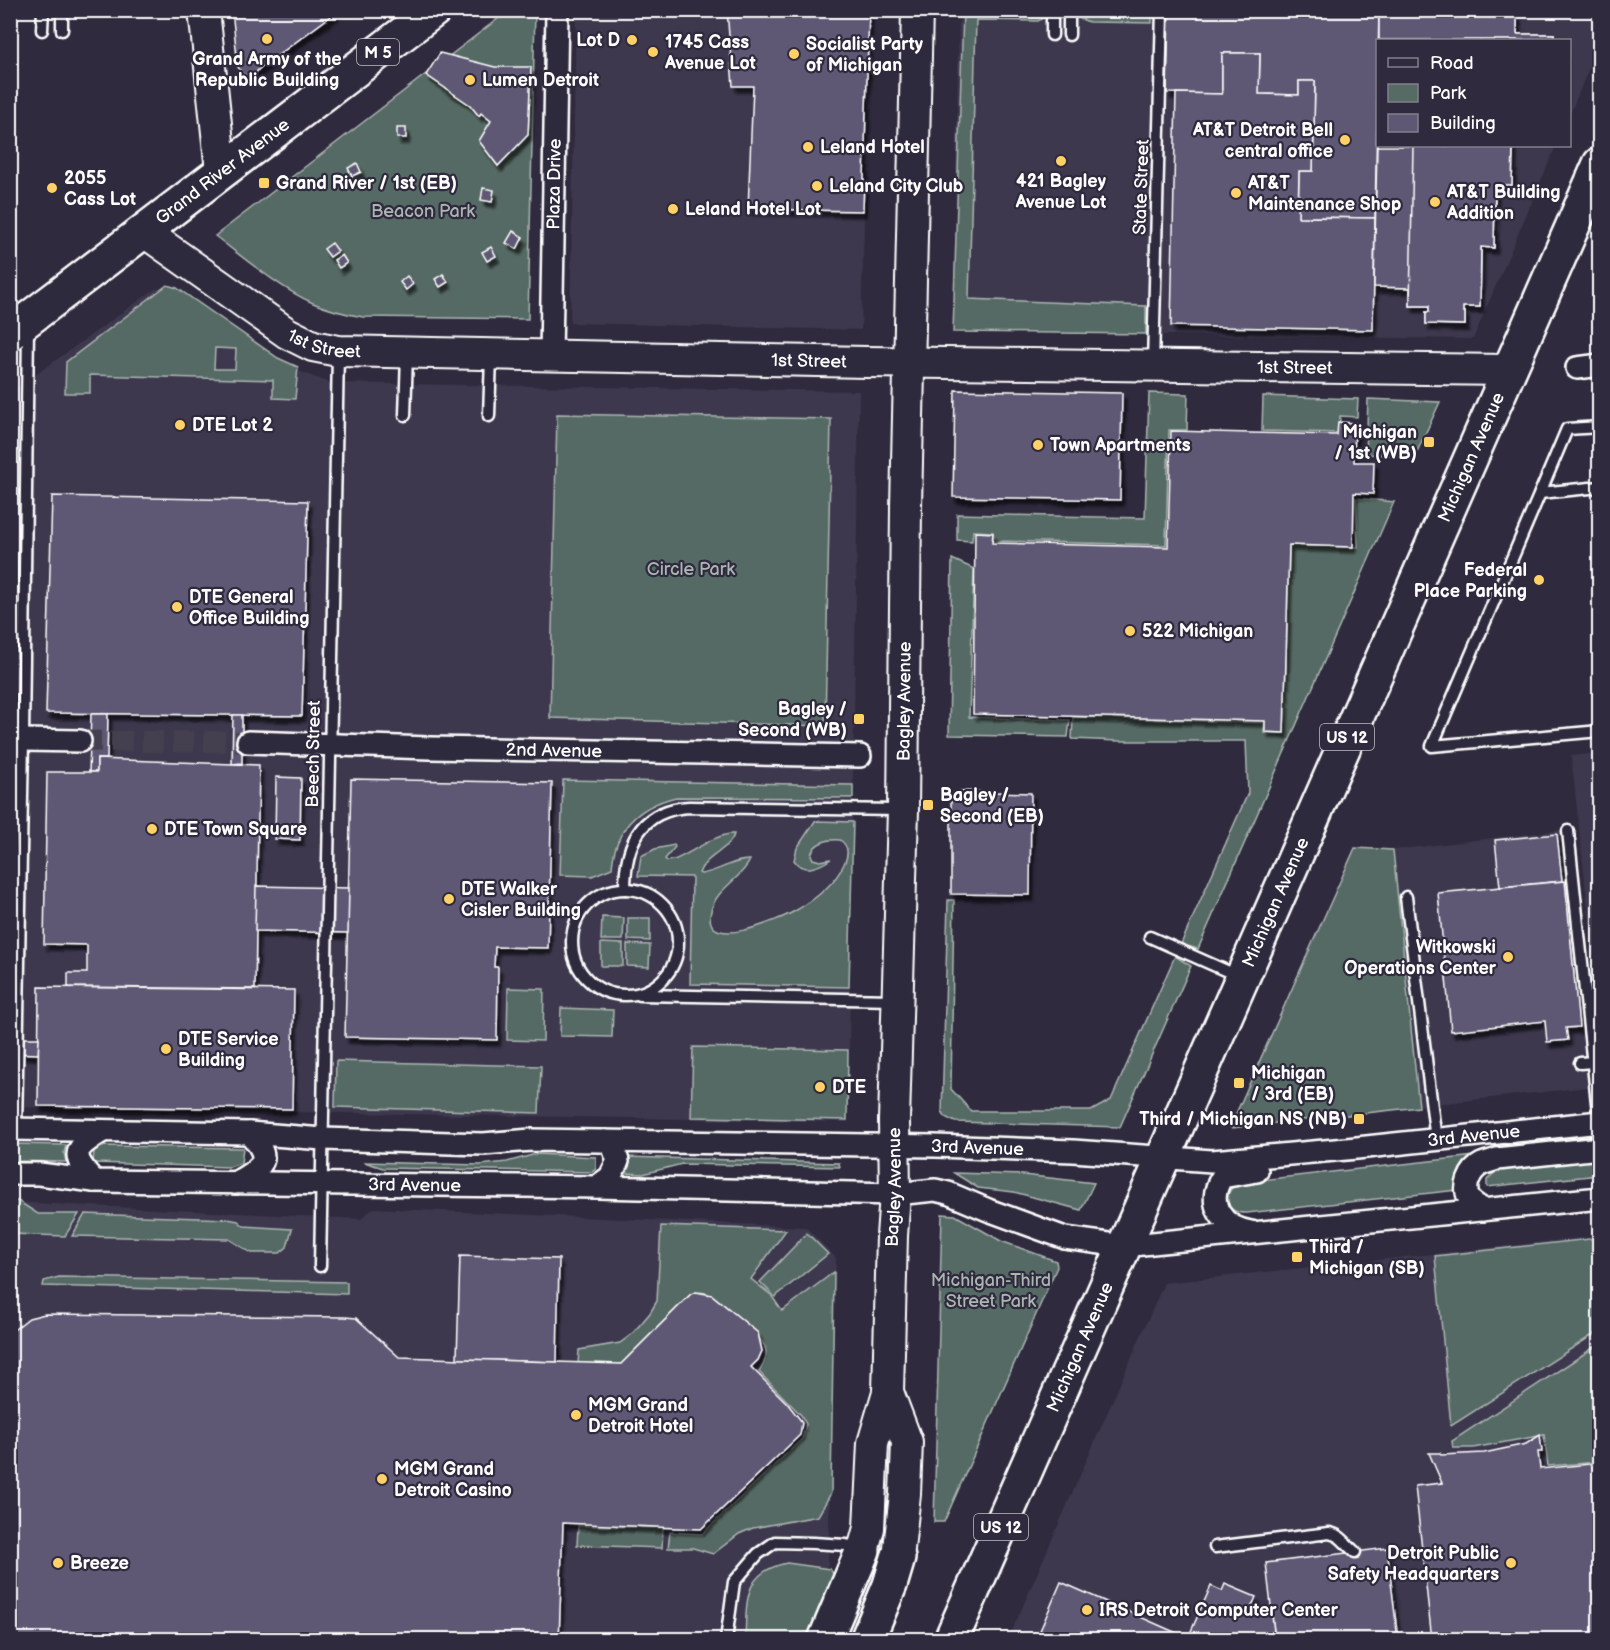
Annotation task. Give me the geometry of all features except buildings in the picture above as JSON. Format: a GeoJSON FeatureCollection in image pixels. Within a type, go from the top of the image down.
{"type":"FeatureCollection","features":[{"type":"Feature","properties":{"kind":"main road","name":"Grand River Avenue"},"geometry":{"type":"LineString","coordinates":[[19,327],[434,10]]}},
{"type":"Feature","properties":{"kind":"main road","name":"Michigan Avenue"},"geometry":{"type":"LineString","coordinates":[[951,1640],[1599,164]]}},
{"type":"Feature","properties":{"kind":"main road"},"geometry":{"type":"LineString","coordinates":[[825,1640],[863,1550]]}},
{"type":"Feature","properties":{"kind":"main road"},"geometry":{"type":"LineString","coordinates":[[867,1640],[890,1585],[898,1558]]}},
{"type":"Feature","properties":{"kind":"street"},"geometry":{"type":"LineString","coordinates":[[204,10],[221,171]]}},
{"type":"Feature","properties":{"kind":"street","name":"Plaza Drive"},"geometry":{"type":"LineString","coordinates":[[551,356],[557,10]]}},
{"type":"Feature","properties":{"kind":"street","name":"Bagley Avenue"},"geometry":{"type":"LineString","coordinates":[[863,1550],[869,1528],[873,1443],[888,1392],[895,1194],[894,1121],[903,810],[908,361],[917,10]]}},
{"type":"Feature","properties":{"kind":"street","name":"1st Street"},"geometry":{"type":"LineString","coordinates":[[143,231],[287,333],[313,346],[338,351],[855,362],[1509,370]]}},
{"type":"Feature","properties":{"kind":"street"},"geometry":{"type":"LineString","coordinates":[[1577,368],[1599,365]]}},
{"type":"Feature","properties":{"kind":"street"},"geometry":{"type":"LineString","coordinates":[[17,742],[80,741]]}},
{"type":"Feature","properties":{"kind":"street","name":"2nd Avenue"},"geometry":{"type":"LineString","coordinates":[[248,742],[430,748],[860,756]]}},
{"type":"Feature","properties":{"kind":"street","name":"3rd Avenue"},"geometry":{"type":"LineString","coordinates":[[13,1129],[249,1133],[322,1139],[483,1144],[531,1140],[935,1146],[1162,1156],[1212,1161],[1599,1122]]}},
{"type":"Feature","properties":{"kind":"street"},"geometry":{"type":"LineString","coordinates":[[94,1181],[80,1165],[78,1154],[86,1141],[103,1131]]}},
{"type":"Feature","properties":{"kind":"street"},"geometry":{"type":"LineString","coordinates":[[234,1183],[257,1170],[262,1161],[264,1152],[249,1133]]}},
{"type":"Feature","properties":{"kind":"street"},"geometry":{"type":"LineString","coordinates":[[596,1187],[610,1177],[618,1161],[613,1148],[605,1141]]}},
{"type":"Feature","properties":{"kind":"street","name":"3rd Avenue"},"geometry":{"type":"LineString","coordinates":[[1483,1210],[1471,1200],[1466,1192],[1467,1182],[1472,1172],[1481,1164],[1497,1159],[1599,1148]]}},
{"type":"Feature","properties":{"kind":"street","name":"3rd Avenue"},"geometry":{"type":"LineString","coordinates":[[1257,1232],[1238,1230],[1222,1217],[1215,1201],[1217,1184],[1222,1177],[1244,1172],[1339,1163],[1348,1149]]}},
{"type":"Feature","properties":{"kind":"street","name":"3rd Avenue"},"geometry":{"type":"LineString","coordinates":[[10,1174],[39,1174],[94,1181],[596,1187],[895,1194],[935,1190],[1065,1238],[1123,1246],[1599,1198]]}},
{"type":"Feature","properties":{"kind":"street","name":"Bagley Avenue"},"geometry":{"type":"LineString","coordinates":[[888,1392],[906,1442],[905,1494],[898,1558]]}},
{"type":"Feature","properties":{"kind":"lane"},"geometry":{"type":"LineString","coordinates":[[42,30],[43,10]]}},
{"type":"Feature","properties":{"kind":"lane"},"geometry":{"type":"LineString","coordinates":[[62,10],[62,30]]}},
{"type":"Feature","properties":{"kind":"lane"},"geometry":{"type":"LineString","coordinates":[[1052,10],[1052,35]]}},
{"type":"Feature","properties":{"kind":"lane"},"geometry":{"type":"LineString","coordinates":[[1069,10],[1069,35]]}},
{"type":"Feature","properties":{"kind":"lane","name":"State Street"},"geometry":{"type":"LineString","coordinates":[[1153,365],[1162,10]]}},
{"type":"Feature","properties":{"kind":"lane"},"geometry":{"type":"LineString","coordinates":[[13,1129],[19,327]]}},
{"type":"Feature","properties":{"kind":"lane","name":"Beech Street"},"geometry":{"type":"LineString","coordinates":[[320,1266],[338,351]]}},
{"type":"Feature","properties":{"kind":"lane"},"geometry":{"type":"LineString","coordinates":[[405,415],[407,353]]}},
{"type":"Feature","properties":{"kind":"lane"},"geometry":{"type":"LineString","coordinates":[[489,416],[491,355]]}},
{"type":"Feature","properties":{"kind":"lane"},"geometry":{"type":"LineString","coordinates":[[1599,428],[1567,429],[1432,746],[1599,732]]}},
{"type":"Feature","properties":{"kind":"lane"},"geometry":{"type":"LineString","coordinates":[[1540,493],[1599,487]]}},
{"type":"Feature","properties":{"kind":"lane"},"geometry":{"type":"LineString","coordinates":[[626,889],[626,862],[637,834],[652,819],[670,809],[689,807],[903,810]]}},
{"type":"Feature","properties":{"kind":"lane"},"geometry":{"type":"LineString","coordinates":[[1569,831],[1599,1122]]}},
{"type":"Feature","properties":{"kind":"lane"},"geometry":{"type":"LineString","coordinates":[[625,995],[642,992],[664,978],[676,955],[678,938],[674,921],[664,906],[651,895],[626,889],[602,894],[590,903],[576,922],[572,938],[576,961],[589,981],[609,993],[625,995],[898,1000]]}},
{"type":"Feature","properties":{"kind":"lane"},"geometry":{"type":"LineString","coordinates":[[1406,897],[1436,1140]]}},
{"type":"Feature","properties":{"kind":"lane"},"geometry":{"type":"LineString","coordinates":[[1150,937],[1241,978]]}},
{"type":"Feature","properties":{"kind":"lane"},"geometry":{"type":"LineString","coordinates":[[1580,1063],[1593,1062]]}},
{"type":"Feature","properties":{"kind":"lane"},"geometry":{"type":"LineString","coordinates":[[1215,1547],[1329,1533],[1337,1534],[1344,1539],[1355,1552]]}},
{"type":"Feature","properties":{"kind":"lane"},"geometry":{"type":"LineString","coordinates":[[726,1640],[734,1582],[758,1554],[775,1542],[835,1544],[863,1550]]}},
{"type":"Feature","properties":{"kind":"shaded area"},"geometry":{"type":"Polygon","coordinates":[[[576,11],[870,11],[861,330],[570,323],[576,11]]]}},
{"type":"Feature","properties":{"kind":"shaded area"},"geometry":{"type":"Polygon","coordinates":[[[959,11],[1599,11],[1599,44],[1571,112],[1571,39],[1376,39],[1376,147],[1556,147],[1473,339],[953,332],[959,11]]]}},
{"type":"Feature","properties":{"kind":"shaded area"},"geometry":{"type":"Polygon","coordinates":[[[155,289],[175,289],[283,365],[330,383],[859,391],[848,1122],[11,1107],[10,393],[155,289]]]}},
{"type":"Feature","properties":{"kind":"shaded area"},"geometry":{"type":"Polygon","coordinates":[[[1600,753],[1599,1008],[1571,756],[1600,753]]]}},
{"type":"Feature","properties":{"kind":"shaded area"},"geometry":{"type":"Polygon","coordinates":[[[1561,830],[1589,1087],[1419,1106],[1393,850],[1561,830]]]}},
{"type":"Feature","properties":{"kind":"shaded area","name":"MGM Grand Detroit Casino"},"geometry":{"type":"Polygon","coordinates":[[[11,1202],[361,1219],[373,1208],[806,1227],[836,1258],[828,1565],[759,1639],[11,1640],[11,1202]]]}},
{"type":"Feature","properties":{"kind":"shaded area"},"geometry":{"type":"Polygon","coordinates":[[[1599,1236],[1599,1639],[1008,1640],[1164,1283],[1599,1236]]]}},
{"type":"Feature","properties":{"kind":"green space"},"geometry":{"type":"Polygon","coordinates":[[[1076,10],[1152,11],[1152,23],[1089,22],[1078,18],[1076,10]]]}},
{"type":"Feature","properties":{"kind":"green space","name":"Beacon Park"},"geometry":{"type":"Polygon","coordinates":[[[508,11],[535,11],[528,319],[363,317],[338,312],[313,303],[288,290],[215,236],[508,11]]]}},
{"type":"Feature","properties":{"kind":"green space"},"geometry":{"type":"Polygon","coordinates":[[[963,11],[1049,11],[1048,15],[1038,21],[976,20],[969,299],[1146,306],[1146,334],[953,332],[963,11]]]}},
{"type":"Feature","properties":{"kind":"green space"},"geometry":{"type":"Polygon","coordinates":[[[167,285],[177,288],[278,358],[298,367],[295,399],[273,398],[273,380],[90,375],[90,393],[65,393],[66,362],[167,285]],[[215,348],[214,369],[235,369],[236,349],[215,348]]]}},
{"type":"Feature","properties":{"kind":"green space"},"geometry":{"type":"Polygon","coordinates":[[[1149,393],[1188,394],[1187,430],[1169,430],[1166,545],[993,541],[993,532],[973,531],[972,541],[957,540],[957,514],[1145,518],[1149,393]]]}},
{"type":"Feature","properties":{"kind":"green space"},"geometry":{"type":"Polygon","coordinates":[[[1263,396],[1358,399],[1357,417],[1340,416],[1339,433],[1262,431],[1263,396]]]}},
{"type":"Feature","properties":{"kind":"green space"},"geometry":{"type":"Polygon","coordinates":[[[1368,399],[1440,402],[1415,456],[1366,454],[1368,399]]]}},
{"type":"Feature","properties":{"kind":"green space","name":"Circle Park"},"geometry":{"type":"Polygon","coordinates":[[[557,414],[831,419],[825,726],[550,718],[557,414]]]}},
{"type":"Feature","properties":{"kind":"green space"},"geometry":{"type":"Polygon","coordinates":[[[1356,498],[1394,502],[1198,949],[1181,944],[1248,793],[1246,741],[1072,739],[1073,717],[1264,723],[1264,733],[1284,733],[1289,545],[1358,547],[1356,498]]]}},
{"type":"Feature","properties":{"kind":"green space"},"geometry":{"type":"Polygon","coordinates":[[[952,559],[974,569],[969,717],[1070,720],[1068,737],[949,735],[952,559]]]}},
{"type":"Feature","properties":{"kind":"green space"},"geometry":{"type":"Polygon","coordinates":[[[563,780],[853,785],[853,798],[676,797],[651,806],[631,821],[618,841],[612,868],[592,876],[560,875],[563,780]]]}},
{"type":"Feature","properties":{"kind":"green space"},"geometry":{"type":"Polygon","coordinates":[[[815,821],[853,822],[849,987],[690,984],[692,877],[638,876],[641,856],[655,849],[674,845],[675,847],[665,859],[674,860],[720,836],[734,834],[728,844],[702,867],[699,873],[707,873],[738,861],[750,860],[741,873],[718,896],[711,911],[711,924],[718,930],[729,932],[744,930],[760,926],[802,907],[823,891],[840,871],[846,860],[847,848],[840,840],[826,841],[815,847],[811,855],[813,859],[820,861],[831,859],[821,864],[806,868],[794,860],[797,848],[815,821]]]}},
{"type":"Feature","properties":{"kind":"green space"},"geometry":{"type":"Polygon","coordinates":[[[1355,848],[1393,850],[1419,1107],[1232,1128],[1230,1127],[1355,848]]]}},
{"type":"Feature","properties":{"kind":"green space"},"geometry":{"type":"Polygon","coordinates":[[[948,900],[954,900],[951,1089],[971,1111],[1091,1111],[1111,1100],[1175,956],[1191,966],[1120,1127],[955,1122],[945,1117],[942,1112],[948,900]]]}},
{"type":"Feature","properties":{"kind":"green space"},"geometry":{"type":"Polygon","coordinates":[[[602,917],[624,918],[623,940],[601,940],[602,917]]]}},
{"type":"Feature","properties":{"kind":"green space"},"geometry":{"type":"Polygon","coordinates":[[[628,918],[650,918],[650,941],[628,940],[628,918]]]}},
{"type":"Feature","properties":{"kind":"green space"},"geometry":{"type":"Polygon","coordinates":[[[601,943],[623,944],[623,966],[601,966],[601,943]]]}},
{"type":"Feature","properties":{"kind":"green space"},"geometry":{"type":"Polygon","coordinates":[[[627,944],[650,945],[649,967],[627,966],[627,944]]]}},
{"type":"Feature","properties":{"kind":"green space"},"geometry":{"type":"Polygon","coordinates":[[[508,988],[544,989],[543,1041],[507,1040],[508,988]]]}},
{"type":"Feature","properties":{"kind":"green space"},"geometry":{"type":"Polygon","coordinates":[[[561,1008],[613,1010],[612,1037],[560,1036],[561,1008]]]}},
{"type":"Feature","properties":{"kind":"green space"},"geometry":{"type":"Polygon","coordinates":[[[693,1047],[848,1050],[847,1120],[691,1117],[693,1047]]]}},
{"type":"Feature","properties":{"kind":"green space"},"geometry":{"type":"Polygon","coordinates":[[[336,1061],[541,1066],[539,1113],[335,1107],[336,1061]]]}},
{"type":"Feature","properties":{"kind":"green space"},"geometry":{"type":"Polygon","coordinates":[[[11,1144],[66,1145],[64,1153],[66,1162],[11,1161],[11,1144]]]}},
{"type":"Feature","properties":{"kind":"green space"},"geometry":{"type":"Polygon","coordinates":[[[105,1146],[243,1148],[241,1163],[230,1167],[93,1163],[94,1150],[105,1146]]]}},
{"type":"Feature","properties":{"kind":"green space"},"geometry":{"type":"Polygon","coordinates":[[[536,1154],[596,1157],[596,1169],[592,1172],[383,1168],[364,1162],[480,1165],[507,1162],[536,1154]]]}},
{"type":"Feature","properties":{"kind":"green space"},"geometry":{"type":"Polygon","coordinates":[[[1484,1155],[1458,1190],[1247,1213],[1233,1210],[1227,1200],[1230,1190],[1243,1182],[1484,1155]]]}},
{"type":"Feature","properties":{"kind":"green space"},"geometry":{"type":"Polygon","coordinates":[[[1599,1156],[1599,1175],[1487,1187],[1487,1180],[1499,1168],[1599,1156]]]}},
{"type":"Feature","properties":{"kind":"green space"},"geometry":{"type":"Polygon","coordinates":[[[625,1157],[839,1163],[840,1167],[682,1164],[643,1174],[625,1173],[625,1157]]]}},
{"type":"Feature","properties":{"kind":"green space"},"geometry":{"type":"Polygon","coordinates":[[[954,1173],[1023,1175],[1094,1183],[1081,1210],[1014,1192],[978,1188],[954,1173]]]}},
{"type":"Feature","properties":{"kind":"green space"},"geometry":{"type":"Polygon","coordinates":[[[11,1201],[18,1201],[38,1214],[79,1214],[65,1236],[11,1234],[11,1201]]]}},
{"type":"Feature","properties":{"kind":"green space"},"geometry":{"type":"Polygon","coordinates":[[[85,1214],[228,1219],[238,1221],[244,1226],[292,1229],[287,1247],[280,1253],[251,1253],[229,1239],[72,1236],[85,1214]]]}},
{"type":"Feature","properties":{"kind":"green space","name":"Michigan-Third Street Park"},"geometry":{"type":"Polygon","coordinates":[[[942,1214],[955,1215],[1001,1241],[1056,1261],[1057,1267],[944,1522],[934,1522],[942,1214]]]}},
{"type":"Feature","properties":{"kind":"green space"},"geometry":{"type":"Polygon","coordinates":[[[661,1226],[786,1230],[751,1279],[771,1295],[782,1311],[834,1272],[831,1493],[818,1516],[753,1528],[739,1534],[713,1554],[693,1548],[668,1548],[670,1532],[702,1534],[802,1439],[806,1424],[801,1415],[759,1372],[766,1355],[761,1341],[724,1305],[705,1293],[691,1294],[621,1364],[578,1363],[579,1350],[620,1343],[632,1334],[650,1313],[657,1301],[661,1226]]]}},
{"type":"Feature","properties":{"kind":"green space"},"geometry":{"type":"Polygon","coordinates":[[[807,1233],[828,1254],[775,1297],[760,1282],[807,1233]]]}},
{"type":"Feature","properties":{"kind":"green space"},"geometry":{"type":"Polygon","coordinates":[[[1599,1238],[1599,1331],[1451,1426],[1435,1256],[1599,1238]]]}},
{"type":"Feature","properties":{"kind":"green space"},"geometry":{"type":"Polygon","coordinates":[[[59,1277],[347,1282],[347,1294],[43,1286],[44,1281],[59,1277]]]}},
{"type":"Feature","properties":{"kind":"green space"},"geometry":{"type":"Polygon","coordinates":[[[1599,1344],[1599,1462],[1548,1466],[1544,1435],[1473,1448],[1453,1448],[1452,1441],[1599,1344]]]}},
{"type":"Feature","properties":{"kind":"green space"},"geometry":{"type":"Polygon","coordinates":[[[578,1526],[663,1528],[662,1548],[577,1545],[578,1526]]]}},
{"type":"Feature","properties":{"kind":"green space"},"geometry":{"type":"Polygon","coordinates":[[[787,1563],[830,1569],[834,1575],[834,1582],[809,1639],[745,1640],[747,1601],[754,1581],[772,1567],[787,1563]]]}},
{"type":"Feature","properties":{"kind":"tunnel"},"geometry":{"type":"LineString","coordinates":[[80,741],[248,742]]}},
{"type":"Feature","properties":{"kind":"place","name":"Grand Army of the Republic Building"},"geometry":{"type":"Point","coordinates":[267,39]}},
{"type":"Feature","properties":{"kind":"place","name":"Lot D"},"geometry":{"type":"Point","coordinates":[632,40]}},
{"type":"Feature","properties":{"kind":"place","name":"1745 Cass Avenue Lot"},"geometry":{"type":"Point","coordinates":[653,52]}},
{"type":"Feature","properties":{"kind":"place","name":"Socialist Party of Michigan"},"geometry":{"type":"Point","coordinates":[794,54]}},
{"type":"Feature","properties":{"kind":"place","name":"Lumen Detroit"},"geometry":{"type":"Point","coordinates":[470,80]}},
{"type":"Feature","properties":{"kind":"place","name":"AT&T Detroit Bell central office"},"geometry":{"type":"Point","coordinates":[1345,140]}},
{"type":"Feature","properties":{"kind":"place","name":"Leland Hotel"},"geometry":{"type":"Point","coordinates":[808,147]}},
{"type":"Feature","properties":{"kind":"place","name":"421 Bagley Avenue Lot"},"geometry":{"type":"Point","coordinates":[1061,161]}},
{"type":"Feature","properties":{"kind":"place","name":"Grand River / 1st (EB)"},"geometry":{"type":"Point","coordinates":[264,183]}},
{"type":"Feature","properties":{"kind":"place","name":"Leland City Club"},"geometry":{"type":"Point","coordinates":[817,186]}},
{"type":"Feature","properties":{"kind":"place","name":"2055 Cass Lot"},"geometry":{"type":"Point","coordinates":[52,188]}},
{"type":"Feature","properties":{"kind":"place","name":"AT&T Maintenance Shop"},"geometry":{"type":"Point","coordinates":[1236,193]}},
{"type":"Feature","properties":{"kind":"place","name":"AT&T Building Addition"},"geometry":{"type":"Point","coordinates":[1435,202]}},
{"type":"Feature","properties":{"kind":"place","name":"Leland Hotel Lot"},"geometry":{"type":"Point","coordinates":[673,209]}},
{"type":"Feature","properties":{"kind":"place","name":"DTE Lot 2"},"geometry":{"type":"Point","coordinates":[180,425]}},
{"type":"Feature","properties":{"kind":"place","name":"Michigan / 1st (WB)"},"geometry":{"type":"Point","coordinates":[1429,442]}},
{"type":"Feature","properties":{"kind":"place","name":"Town Apartments"},"geometry":{"type":"Point","coordinates":[1038,445]}},
{"type":"Feature","properties":{"kind":"place","name":"Federal Place Parking"},"geometry":{"type":"Point","coordinates":[1539,580]}},
{"type":"Feature","properties":{"kind":"place","name":"DTE General Office Building"},"geometry":{"type":"Point","coordinates":[177,607]}},
{"type":"Feature","properties":{"kind":"place","name":"522 Michigan"},"geometry":{"type":"Point","coordinates":[1130,631]}},
{"type":"Feature","properties":{"kind":"place","name":"Bagley / Second (WB)"},"geometry":{"type":"Point","coordinates":[859,719]}},
{"type":"Feature","properties":{"kind":"place","name":"Bagley / Second (EB)"},"geometry":{"type":"Point","coordinates":[928,805]}},
{"type":"Feature","properties":{"kind":"place","name":"DTE Town Square"},"geometry":{"type":"Point","coordinates":[152,829]}},
{"type":"Feature","properties":{"kind":"place","name":"DTE Walker Cisler Building"},"geometry":{"type":"Point","coordinates":[449,899]}},
{"type":"Feature","properties":{"kind":"place","name":"Witkowski Operations Center"},"geometry":{"type":"Point","coordinates":[1508,957]}},
{"type":"Feature","properties":{"kind":"place","name":"DTE Service Building"},"geometry":{"type":"Point","coordinates":[166,1049]}},
{"type":"Feature","properties":{"kind":"place","name":"Michigan / 3rd (EB)"},"geometry":{"type":"Point","coordinates":[1239,1083]}},
{"type":"Feature","properties":{"kind":"place","name":"DTE"},"geometry":{"type":"Point","coordinates":[820,1087]}},
{"type":"Feature","properties":{"kind":"place","name":"Third / Michigan NS (NB)"},"geometry":{"type":"Point","coordinates":[1359,1119]}},
{"type":"Feature","properties":{"kind":"place","name":"Third / Michigan (SB)"},"geometry":{"type":"Point","coordinates":[1297,1257]}},
{"type":"Feature","properties":{"kind":"place","name":"MGM Grand Detroit Hotel"},"geometry":{"type":"Point","coordinates":[576,1415]}},
{"type":"Feature","properties":{"kind":"place","name":"MGM Grand Detroit Casino"},"geometry":{"type":"Point","coordinates":[382,1479]}},
{"type":"Feature","properties":{"kind":"place","name":"Breeze"},"geometry":{"type":"Point","coordinates":[58,1563]}},
{"type":"Feature","properties":{"kind":"place","name":"Detroit Public Safety Headquarters"},"geometry":{"type":"Point","coordinates":[1511,1563]}},
{"type":"Feature","properties":{"kind":"place","name":"IRS Detroit Computer Center"},"geometry":{"type":"Point","coordinates":[1087,1610]}}]}
